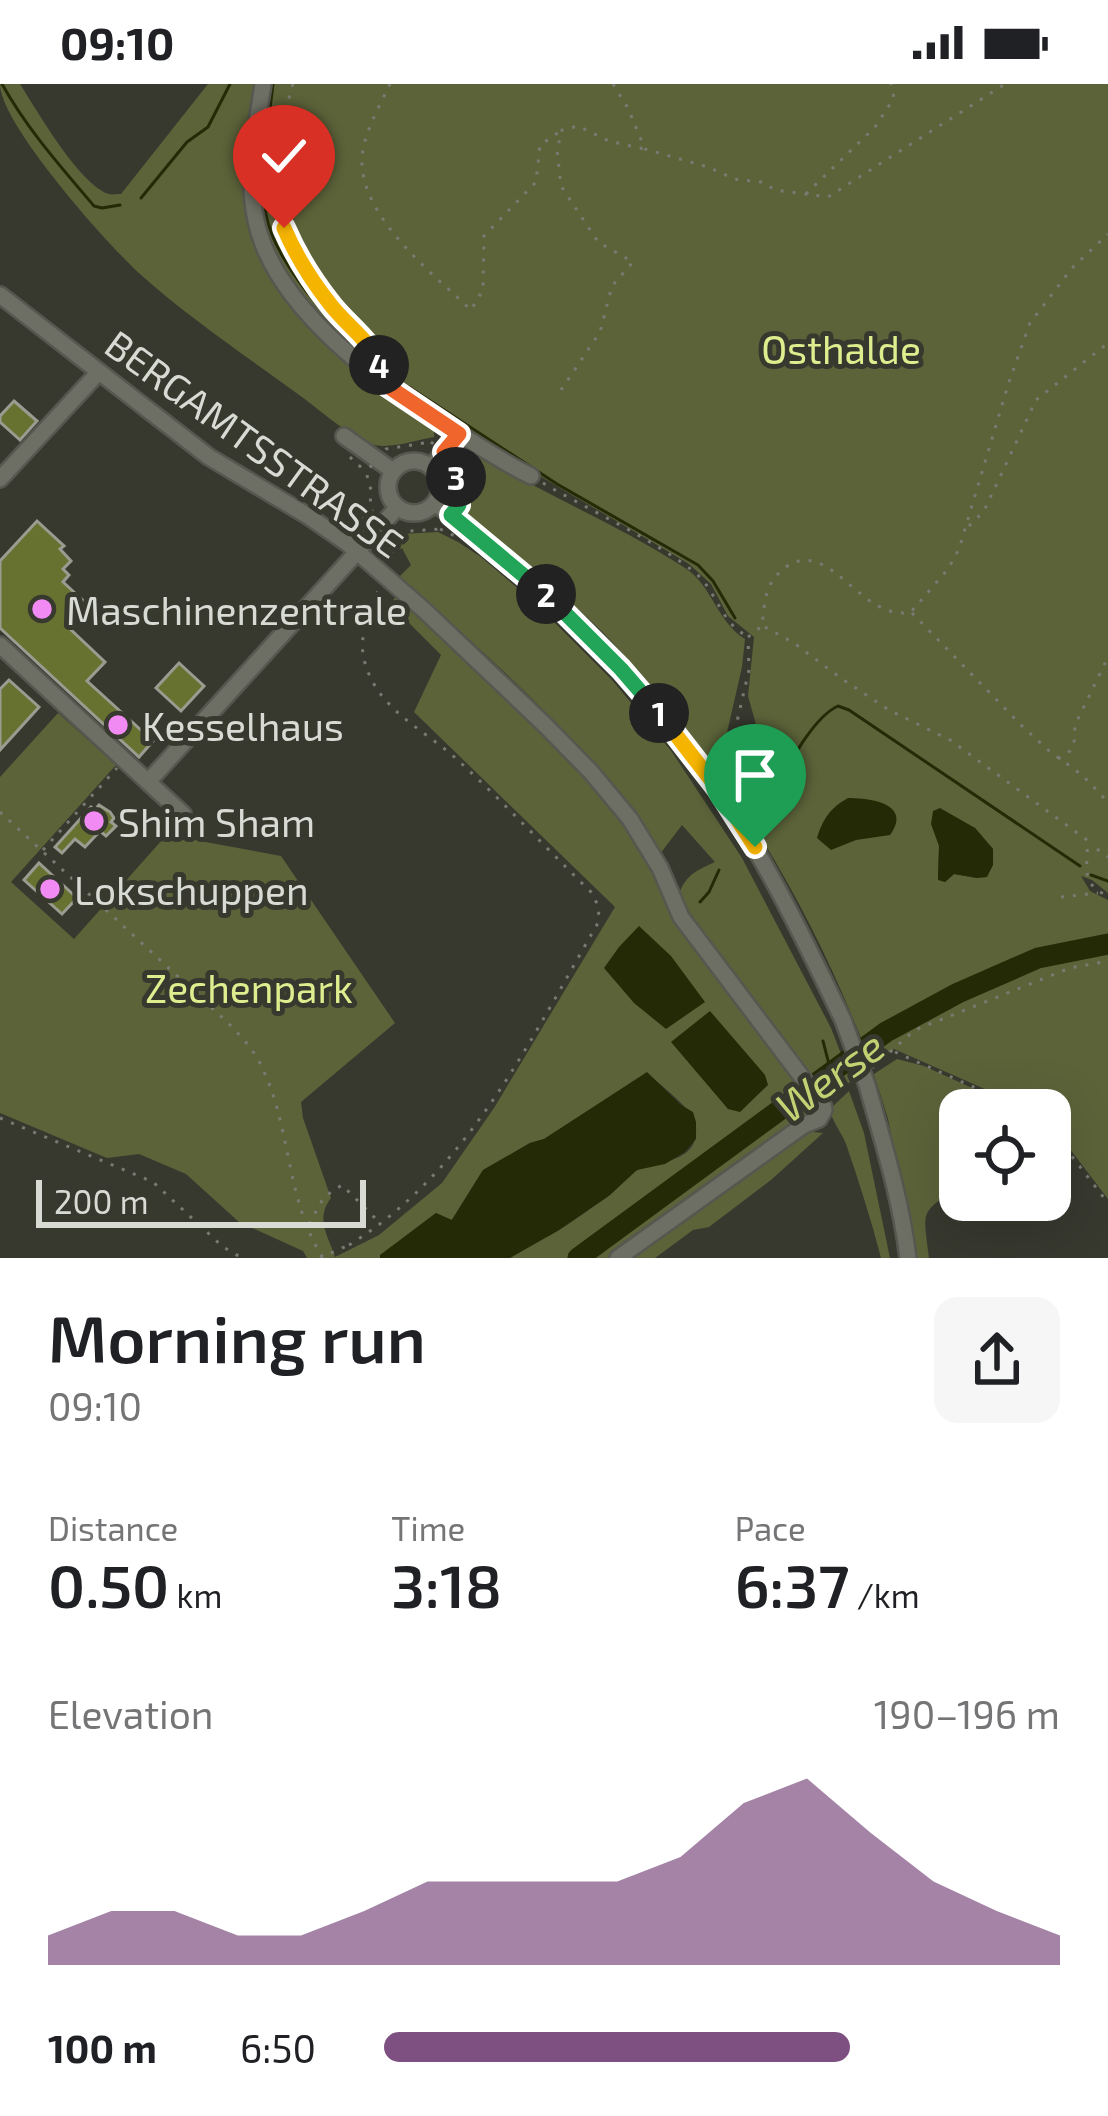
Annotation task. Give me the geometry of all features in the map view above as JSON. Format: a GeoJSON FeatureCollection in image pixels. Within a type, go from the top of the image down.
{"type":"FeatureCollection","features":[{"type":"Feature","properties":{"kind":"street"},"geometry":{"type":"LineString","coordinates":[[263,84],[251,156],[256,225],[267,253],[299,302],[345,352],[380,381],[509,466],[532,476]]}},
{"type":"Feature","properties":{"kind":"street","name":"BERGAMTSSTRASSE"},"geometry":{"type":"LineString","coordinates":[[0,295],[208,458],[351,547],[476,658],[592,772],[630,819],[660,868],[681,917],[819,1101],[824,1110],[819,1120],[804,1125],[618,1258]]}},
{"type":"Feature","properties":{"kind":"street"},"geometry":{"type":"LineString","coordinates":[[0,479],[98,373]]}},
{"type":"Feature","properties":{"kind":"street"},"geometry":{"type":"LineString","coordinates":[[431,467],[459,434]]}},
{"type":"Feature","properties":{"kind":"street"},"geometry":{"type":"LineString","coordinates":[[345,444],[372,466],[393,471]]}},
{"type":"Feature","properties":{"kind":"street"},"geometry":{"type":"LineString","coordinates":[[416,461],[431,467],[440,488],[435,503],[412,514],[397,508],[387,486],[393,471],[416,461]]}},
{"type":"Feature","properties":{"kind":"street"},"geometry":{"type":"LineString","coordinates":[[435,503],[545,592],[621,669],[718,789],[755,847],[843,1020],[867,1085],[908,1258]]}},
{"type":"Feature","properties":{"kind":"street"},"geometry":{"type":"LineString","coordinates":[[148,782],[351,547],[397,508]]}},
{"type":"Feature","properties":{"kind":"street"},"geometry":{"type":"LineString","coordinates":[[0,645],[183,814]]}},
{"type":"Feature","properties":{"kind":"path"},"geometry":{"type":"LineString","coordinates":[[293,84],[276,160],[284,228],[313,281],[375,354],[380,381]]}},
{"type":"Feature","properties":{"kind":"path"},"geometry":{"type":"LineString","coordinates":[[389,84],[363,147],[364,188],[399,242],[471,310],[483,290],[484,236],[536,182],[540,145],[562,130],[578,126],[609,141],[708,167],[734,179],[828,197],[1005,84]]}},
{"type":"Feature","properties":{"kind":"path"},"geometry":{"type":"LineString","coordinates":[[613,84],[645,149]]}},
{"type":"Feature","properties":{"kind":"path"},"geometry":{"type":"LineString","coordinates":[[805,196],[875,127],[894,98],[891,84]]}},
{"type":"Feature","properties":{"kind":"path"},"geometry":{"type":"LineString","coordinates":[[561,390],[600,332],[612,286],[633,262],[598,242],[561,186],[557,150],[562,130]]}},
{"type":"Feature","properties":{"kind":"path"},"geometry":{"type":"LineString","coordinates":[[748,637],[762,626],[772,579],[793,562],[805,560],[826,567],[885,611],[911,612],[959,549],[1030,323],[1072,268],[1108,234]]}},
{"type":"Feature","properties":{"kind":"path"},"geometry":{"type":"LineString","coordinates":[[967,527],[984,511],[1036,400],[1108,343]]}},
{"type":"Feature","properties":{"kind":"path"},"geometry":{"type":"LineString","coordinates":[[351,547],[370,509],[372,466],[386,449],[431,442],[454,461],[459,505],[440,529],[395,532],[370,509]]}},
{"type":"Feature","properties":{"kind":"path"},"geometry":{"type":"LineString","coordinates":[[345,444],[372,466]]}},
{"type":"Feature","properties":{"kind":"path"},"geometry":{"type":"LineString","coordinates":[[532,476],[688,566],[709,586],[728,623],[748,637]]}},
{"type":"Feature","properties":{"kind":"path"},"geometry":{"type":"LineString","coordinates":[[0,812],[226,1021],[250,1049],[266,1078],[299,1202],[322,1258],[349,1245],[381,1224],[435,1176],[491,1104],[598,923],[599,909],[592,894],[458,760],[400,717],[380,694],[362,654],[364,628],[384,575]]}},
{"type":"Feature","properties":{"kind":"path"},"geometry":{"type":"LineString","coordinates":[[911,612],[1022,726],[1108,802]]}},
{"type":"Feature","properties":{"kind":"path"},"geometry":{"type":"LineString","coordinates":[[762,626],[889,710],[950,740],[1087,840],[1084,866],[1089,882],[1108,896]]}},
{"type":"Feature","properties":{"kind":"path"},"geometry":{"type":"LineString","coordinates":[[732,743],[748,670],[748,637]]}},
{"type":"Feature","properties":{"kind":"path"},"geometry":{"type":"LineString","coordinates":[[1058,759],[1074,744],[1075,725],[1108,657]]}},
{"type":"Feature","properties":{"kind":"path"},"geometry":{"type":"LineString","coordinates":[[42,852],[124,760]]}},
{"type":"Feature","properties":{"kind":"path"},"geometry":{"type":"LineString","coordinates":[[1097,849],[1108,856]]}},
{"type":"Feature","properties":{"kind":"path"},"geometry":{"type":"LineString","coordinates":[[1061,897],[1100,893]]}},
{"type":"Feature","properties":{"kind":"path"},"geometry":{"type":"LineString","coordinates":[[978,1089],[894,1051],[915,1030],[1009,990],[1070,968],[1108,961]]}},
{"type":"Feature","properties":{"kind":"path"},"geometry":{"type":"LineString","coordinates":[[0,1118],[153,1182],[242,1258]]}},
{"type":"Feature","properties":{"kind":"path"},"geometry":{"type":"LineString","coordinates":[[1071,1156],[1108,1203]]}},
{"type":"Feature","properties":{"kind":"path"},"geometry":{"type":"LineString","coordinates":[[308,1226],[324,1197],[342,1185],[381,1224]]}},
{"type":"Feature","properties":{"kind":"green space"},"geometry":{"type":"Polygon","coordinates":[[[0,84],[20,84],[80,171],[102,191],[121,194],[208,84],[257,84],[249,221],[319,334],[379,390],[434,428],[434,437],[385,446],[361,439],[177,305],[125,259],[58,183],[17,126],[0,84]]]}},
{"type":"Feature","properties":{"kind":"green space","name":"Osthalde"},"geometry":{"type":"Polygon","coordinates":[[[269,84],[1108,84],[1108,893],[1081,876],[1090,891],[1108,900],[1108,1199],[1071,1151],[1071,1089],[984,1089],[894,1049],[827,1099],[686,913],[679,894],[682,887],[693,874],[715,862],[682,825],[660,854],[573,741],[399,577],[411,565],[402,548],[380,566],[372,560],[401,534],[438,532],[481,557],[535,603],[612,680],[672,752],[742,858],[843,1059],[826,1075],[886,1032],[883,1026],[863,1043],[815,934],[757,830],[652,686],[594,624],[461,509],[455,457],[470,449],[694,575],[727,623],[745,639],[723,750],[732,757],[737,739],[742,735],[746,739],[750,754],[746,775],[759,788],[759,735],[748,696],[754,637],[728,616],[711,584],[689,564],[416,397],[332,328],[272,247],[262,206],[260,166],[269,84]],[[950,816],[939,846],[938,879],[945,882],[954,874],[977,878],[993,849],[975,828],[950,816]]]}},
{"type":"Feature","properties":{"kind":"green space","name":"Zechenpark"},"geometry":{"type":"Polygon","coordinates":[[[397,596],[586,775],[624,822],[689,942],[815,1104],[813,1113],[612,1258],[510,1258],[606,1198],[634,1172],[674,1159],[690,1148],[695,1139],[694,1120],[647,1073],[544,1139],[483,1170],[451,1221],[436,1213],[380,1258],[307,1258],[303,1251],[239,1222],[186,1174],[139,1154],[107,1158],[0,1113],[0,777],[58,713],[116,765],[11,882],[74,939],[178,822],[200,841],[281,856],[395,1023],[301,1102],[331,1198],[323,1220],[335,1257],[379,1235],[442,1183],[494,1108],[615,907],[414,712],[441,655],[395,609],[397,596]]]}},
{"type":"Feature","properties":{"kind":"green space"},"geometry":{"type":"Polygon","coordinates":[[[897,1059],[974,1089],[939,1089],[939,1201],[925,1221],[929,1258],[916,1258],[888,1119],[874,1074],[897,1059]]]}},
{"type":"Feature","properties":{"kind":"green space"},"geometry":{"type":"Polygon","coordinates":[[[849,1091],[864,1133],[890,1258],[881,1258],[846,1144],[831,1114],[830,1109],[849,1091]]]}},
{"type":"Feature","properties":{"kind":"green space"},"geometry":{"type":"Polygon","coordinates":[[[803,1131],[823,1133],[709,1227],[693,1230],[655,1258],[625,1258],[803,1131]]]}},
{"type":"Feature","properties":{"kind":"shaded area"},"geometry":{"type":"Polygon","coordinates":[[[848,798],[877,801],[892,809],[896,824],[890,835],[831,850],[817,838],[828,815],[848,798]]]}},
{"type":"Feature","properties":{"kind":"shaded area"},"geometry":{"type":"Polygon","coordinates":[[[940,808],[975,828],[993,849],[987,877],[954,874],[945,882],[938,880],[939,846],[931,824],[933,811],[940,808]]]}},
{"type":"Feature","properties":{"kind":"shaded area"},"geometry":{"type":"Polygon","coordinates":[[[639,926],[671,956],[705,1002],[666,1029],[634,1003],[604,968],[639,926]]]}},
{"type":"Feature","properties":{"kind":"shaded area"},"geometry":{"type":"Polygon","coordinates":[[[710,1011],[765,1075],[768,1085],[740,1112],[728,1109],[671,1042],[710,1011]]]}},
{"type":"Feature","properties":{"kind":"shaded area"},"geometry":{"type":"Polygon","coordinates":[[[647,1072],[693,1112],[696,1139],[685,1152],[665,1164],[637,1170],[610,1195],[510,1258],[380,1258],[436,1213],[452,1220],[483,1170],[544,1139],[647,1072]]]}},
{"type":"Feature","properties":{"kind":"building"},"geometry":{"type":"Polygon","coordinates":[[[14,401],[37,421],[20,440],[0,422],[14,401]]]}},
{"type":"Feature","properties":{"kind":"building","name":"Maschinenzentrale"},"geometry":{"type":"Polygon","coordinates":[[[37,521],[64,546],[60,549],[71,561],[63,569],[69,575],[63,582],[88,605],[68,627],[105,662],[87,681],[153,741],[139,757],[0,628],[0,561],[37,521]]]}},
{"type":"Feature","properties":{"kind":"building"},"geometry":{"type":"Polygon","coordinates":[[[179,663],[204,686],[181,711],[156,688],[179,663]]]}},
{"type":"Feature","properties":{"kind":"building"},"geometry":{"type":"Polygon","coordinates":[[[9,680],[39,707],[0,750],[0,689],[9,680]]]}},
{"type":"Feature","properties":{"kind":"building"},"geometry":{"type":"Polygon","coordinates":[[[99,805],[110,812],[116,826],[106,836],[100,831],[85,847],[75,839],[62,853],[55,847],[91,807],[95,810],[99,805]]]}},
{"type":"Feature","properties":{"kind":"building","name":"Lokschuppen"},"geometry":{"type":"Polygon","coordinates":[[[39,863],[77,898],[62,914],[24,880],[39,863]]]}},
{"type":"Feature","properties":{"kind":"waterway"},"geometry":{"type":"LineString","coordinates":[[2,84],[33,132],[94,206],[120,205]]}},
{"type":"Feature","properties":{"kind":"waterway"},"geometry":{"type":"LineString","coordinates":[[141,198],[187,142],[208,127],[230,84]]}},
{"type":"Feature","properties":{"kind":"waterway"},"geometry":{"type":"LineString","coordinates":[[273,84],[264,182],[271,233],[306,291],[366,356]]}},
{"type":"Feature","properties":{"kind":"waterway"},"geometry":{"type":"LineString","coordinates":[[409,387],[557,484],[698,565],[735,618]]}},
{"type":"Feature","properties":{"kind":"waterway"},"geometry":{"type":"LineString","coordinates":[[764,808],[806,737],[838,706],[1080,866]]}},
{"type":"Feature","properties":{"kind":"waterway"},"geometry":{"type":"LineString","coordinates":[[700,902],[719,870]]}},
{"type":"Feature","properties":{"kind":"waterway"},"geometry":{"type":"LineString","coordinates":[[1091,875],[1108,881]]}},
{"type":"Feature","properties":{"kind":"waterway","name":"Werse"},"geometry":{"type":"LineString","coordinates":[[578,1258],[886,1032],[1038,958],[1108,944]]}},
{"type":"Feature","properties":{"kind":"waterway"},"geometry":{"type":"LineString","coordinates":[[823,1041],[831,1072]]}},
{"type":"Feature","properties":{"kind":"place","name":"Maschinenzentrale"},"geometry":{"type":"Point","coordinates":[42,609]}},
{"type":"Feature","properties":{"kind":"place","name":"Kesselhaus"},"geometry":{"type":"Point","coordinates":[118,725]}},
{"type":"Feature","properties":{"kind":"place","name":"Shim Sham"},"geometry":{"type":"Point","coordinates":[94,821]}},
{"type":"Feature","properties":{"kind":"place","name":"Lokschuppen"},"geometry":{"type":"Point","coordinates":[50,889]}},
{"type":"Feature","properties":{"kind":"route"},"geometry":{"type":"LineString","coordinates":[[284,228],[298,259],[331,306],[375,354],[380,381],[459,434],[444,452],[454,461],[459,505],[451,515],[545,592],[621,669],[718,789],[755,847]]}}]}
